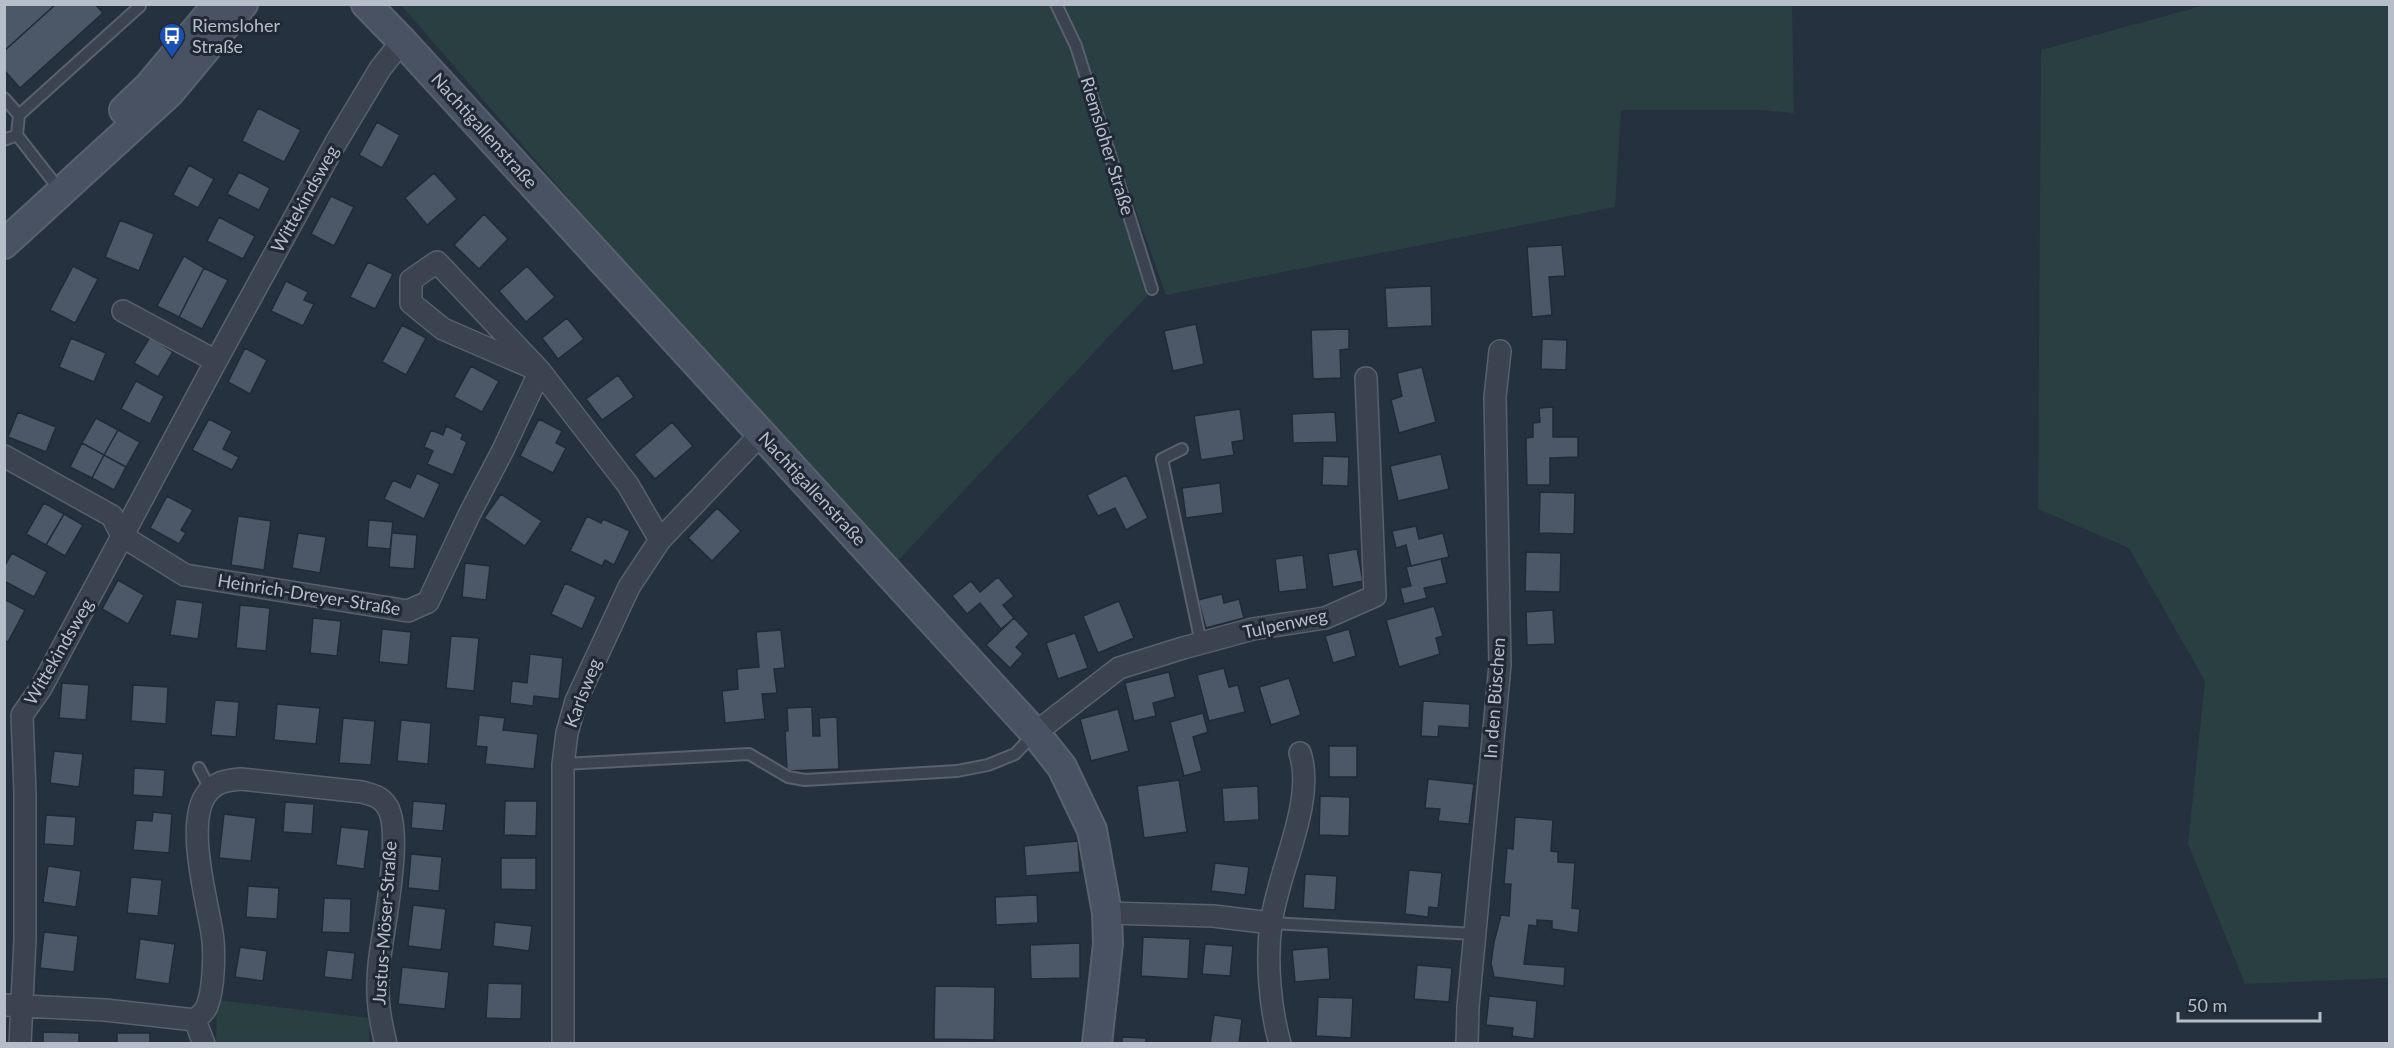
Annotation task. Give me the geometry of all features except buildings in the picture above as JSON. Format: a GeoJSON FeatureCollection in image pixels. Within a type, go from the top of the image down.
{"type":"FeatureCollection","features":[{"type":"Feature","properties":{"kind":"street"},"geometry":{"type":"LineString","coordinates":[[4,224],[149,86],[218,4]]}},
{"type":"Feature","properties":{"kind":"street"},"geometry":{"type":"LineString","coordinates":[[4,244],[170,93],[243,4]]}},
{"type":"Feature","properties":{"kind":"street","name":"Nachtigallenstraße"},"geometry":{"type":"LineString","coordinates":[[366,4],[1035,733],[1062,766],[1092,830],[1107,913],[1107,972],[1097,1044]]}},
{"type":"Feature","properties":{"kind":"street","name":"Wittekindsweg"},"geometry":{"type":"LineString","coordinates":[[20,1044],[13,1005],[25,939],[22,715],[41,688],[335,144],[380,69],[402,41]]}},
{"type":"Feature","properties":{"kind":"street"},"geometry":{"type":"LineString","coordinates":[[540,371],[443,329],[411,303],[411,280],[437,262],[540,371],[628,485],[660,540]]}},
{"type":"Feature","properties":{"kind":"street"},"geometry":{"type":"LineString","coordinates":[[123,311],[216,361]]}},
{"type":"Feature","properties":{"kind":"street","name":"In den Büschen"},"geometry":{"type":"LineString","coordinates":[[1467,1044],[1474,934],[1500,665],[1495,397],[1500,351]]}},
{"type":"Feature","properties":{"kind":"street","name":"Heinrich-Dreyer-Straße"},"geometry":{"type":"LineString","coordinates":[[122,537],[185,575],[408,611],[428,602],[540,371]]}},
{"type":"Feature","properties":{"kind":"street","name":"Tulpenweg"},"geometry":{"type":"LineString","coordinates":[[1035,733],[1119,668],[1253,629],[1325,618],[1375,596],[1366,378]]}},
{"type":"Feature","properties":{"kind":"street","name":"Karlsweg"},"geometry":{"type":"LineString","coordinates":[[563,1044],[563,764],[567,733],[576,701],[629,586],[660,540],[761,434]]}},
{"type":"Feature","properties":{"kind":"street"},"geometry":{"type":"LineString","coordinates":[[4,456],[112,516],[122,537]]}},
{"type":"Feature","properties":{"kind":"street"},"geometry":{"type":"LineString","coordinates":[[1280,1044],[1269,963],[1271,923],[1281,877],[1301,807],[1304,765],[1300,753]]}},
{"type":"Feature","properties":{"kind":"street","name":"Justus-Möser-Straße"},"geometry":{"type":"LineString","coordinates":[[210,789],[224,781],[241,779],[362,792],[377,796],[387,806],[392,821],[392,875],[379,966],[378,1011],[386,1044]]}},
{"type":"Feature","properties":{"kind":"street"},"geometry":{"type":"LineString","coordinates":[[195,1020],[206,1009],[211,992],[213,935],[204,893],[198,820],[201,803],[210,789]]}},
{"type":"Feature","properties":{"kind":"street"},"geometry":{"type":"LineString","coordinates":[[1107,913],[1213,916],[1271,923]]}},
{"type":"Feature","properties":{"kind":"street"},"geometry":{"type":"LineString","coordinates":[[13,1005],[105,1010],[195,1020]]}},
{"type":"Feature","properties":{"kind":"street"},"geometry":{"type":"LineString","coordinates":[[195,1020],[204,1044]]}},
{"type":"Feature","properties":{"kind":"lane","name":"Riemsloher Straße"},"geometry":{"type":"LineString","coordinates":[[1056,4],[1076,46],[1152,289]]}},
{"type":"Feature","properties":{"kind":"lane"},"geometry":{"type":"LineString","coordinates":[[52,180],[17,135],[19,115],[140,6]]}},
{"type":"Feature","properties":{"kind":"lane"},"geometry":{"type":"LineString","coordinates":[[4,98],[19,115]]}},
{"type":"Feature","properties":{"kind":"lane"},"geometry":{"type":"LineString","coordinates":[[4,140],[17,135]]}},
{"type":"Feature","properties":{"kind":"lane"},"geometry":{"type":"LineString","coordinates":[[1182,449],[1162,459],[1202,643]]}},
{"type":"Feature","properties":{"kind":"lane"},"geometry":{"type":"LineString","coordinates":[[563,764],[749,754],[788,777],[805,780],[957,771],[988,765],[1015,754],[1035,733]]}},
{"type":"Feature","properties":{"kind":"lane"},"geometry":{"type":"LineString","coordinates":[[199,768],[210,789]]}},
{"type":"Feature","properties":{"kind":"lane"},"geometry":{"type":"LineString","coordinates":[[1271,923],[1474,934]]}},
{"type":"Feature","properties":{"kind":"green space"},"geometry":{"type":"Polygon","coordinates":[[[2209,4],[2389,5],[2389,978],[2245,984],[2188,844],[2205,681],[2129,548],[2038,509],[2041,50],[2209,4]]]}},
{"type":"Feature","properties":{"kind":"green space"},"geometry":{"type":"Polygon","coordinates":[[[401,5],[1049,5],[1069,46],[1148,295],[890,569],[401,5]]]}},
{"type":"Feature","properties":{"kind":"green space"},"geometry":{"type":"Polygon","coordinates":[[[1064,5],[1792,5],[1794,113],[1761,110],[1621,110],[1615,207],[1166,295],[1064,5]]]}},
{"type":"Feature","properties":{"kind":"green space"},"geometry":{"type":"Polygon","coordinates":[[[217,1000],[370,1018],[369,1043],[216,1044],[217,1000]]]}},
{"type":"Feature","properties":{"kind":"place","name":"Riemsloher Straße"},"geometry":{"type":"Point","coordinates":[172,59]}}]}
